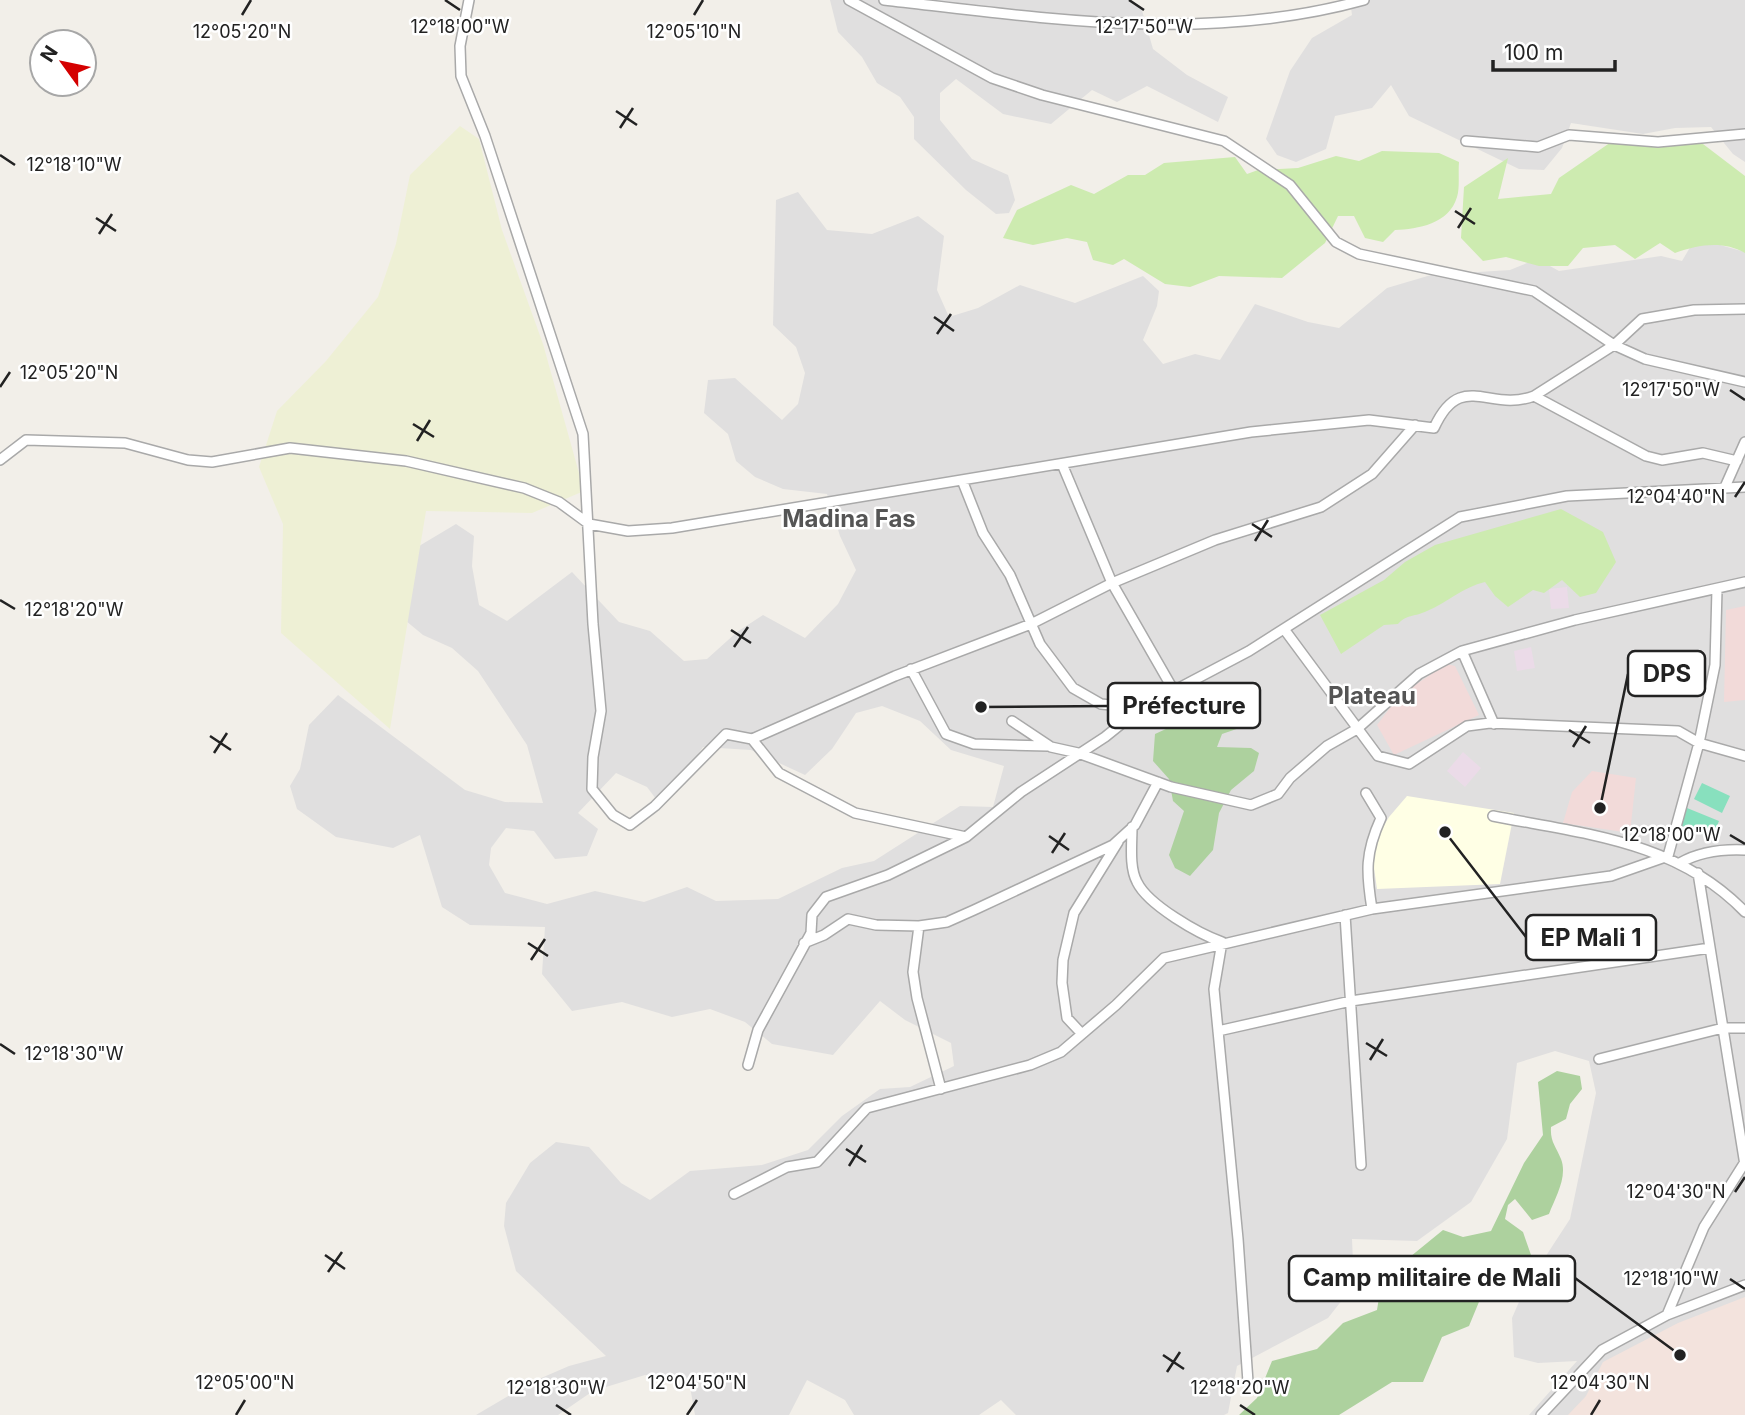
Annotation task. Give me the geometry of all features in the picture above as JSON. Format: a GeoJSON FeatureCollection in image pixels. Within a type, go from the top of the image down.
{"type":"FeatureCollection","features":[{"type":"Feature","properties":{"kind":"street"},"geometry":{"type":"LineString","coordinates":[[469,0],[460,46],[461,76],[485,136],[583,434],[593,624],[601,711],[593,757],[592,789],[613,815],[630,825],[655,806],[726,734],[751,739],[911,669],[1031,624],[1112,583],[1215,540],[1321,507],[1372,474],[1415,425]]}},
{"type":"Feature","properties":{"kind":"street"},"geometry":{"type":"LineString","coordinates":[[849,0],[992,78],[1042,94],[1224,141],[1290,185],[1336,242],[1348,248],[1386,261],[1534,291],[1614,345],[1645,359],[1745,382]]}},
{"type":"Feature","properties":{"kind":"street"},"geometry":{"type":"LineString","coordinates":[[884,0],[1126,26],[1238,23],[1326,10],[1364,0]]}},
{"type":"Feature","properties":{"kind":"street"},"geometry":{"type":"LineString","coordinates":[[1466,141],[1538,147],[1569,135],[1658,142],[1745,134]]}},
{"type":"Feature","properties":{"kind":"street"},"geometry":{"type":"LineString","coordinates":[[0,460],[26,440],[125,443],[178,455],[188,460],[212,462],[290,448],[406,461],[524,488],[559,502],[589,524],[628,531],[672,528],[1251,432],[1368,420],[1434,428],[1444,406],[1460,397],[1522,400],[1534,396],[1614,345],[1642,319],[1694,310],[1745,309]]}},
{"type":"Feature","properties":{"kind":"street"},"geometry":{"type":"LineString","coordinates":[[1534,396],[1646,456],[1662,460],[1703,453],[1737,461]]}},
{"type":"Feature","properties":{"kind":"street"},"geometry":{"type":"LineString","coordinates":[[1725,487],[1745,442]]}},
{"type":"Feature","properties":{"kind":"street"},"geometry":{"type":"LineString","coordinates":[[1062,464],[1112,583],[1174,691]]}},
{"type":"Feature","properties":{"kind":"street"},"geometry":{"type":"LineString","coordinates":[[961,480],[982,533],[1010,575],[1040,644],[1073,688],[1101,704],[1141,708]]}},
{"type":"Feature","properties":{"kind":"street"},"geometry":{"type":"LineString","coordinates":[[748,1065],[758,1030],[811,933],[812,915],[826,897],[888,875],[966,836],[1021,792],[1141,708],[1249,651],[1460,517],[1567,496],[1745,487]]}},
{"type":"Feature","properties":{"kind":"street"},"geometry":{"type":"LineString","coordinates":[[911,669],[947,734],[974,744],[1051,747],[1078,753],[1158,782],[1251,805],[1278,794],[1290,778],[1327,746],[1357,729],[1419,674],[1462,651],[1575,620],[1745,582]]}},
{"type":"Feature","properties":{"kind":"street"},"geometry":{"type":"LineString","coordinates":[[1668,856],[1699,743],[1715,665],[1717,589]]}},
{"type":"Feature","properties":{"kind":"street"},"geometry":{"type":"LineString","coordinates":[[1284,629],[1378,755],[1409,764],[1467,726],[1494,724],[1678,731],[1699,743],[1745,756]]}},
{"type":"Feature","properties":{"kind":"street"},"geometry":{"type":"LineString","coordinates":[[1462,651],[1494,724]]}},
{"type":"Feature","properties":{"kind":"street"},"geometry":{"type":"LineString","coordinates":[[1012,721],[1051,747]]}},
{"type":"Feature","properties":{"kind":"street"},"geometry":{"type":"LineString","coordinates":[[751,739],[779,773],[855,813],[966,836]]}},
{"type":"Feature","properties":{"kind":"street"},"geometry":{"type":"LineString","coordinates":[[804,943],[824,935],[848,919],[876,925],[919,926],[947,922],[965,914],[1113,845],[1132,827],[1158,782]]}},
{"type":"Feature","properties":{"kind":"street"},"geometry":{"type":"LineString","coordinates":[[1366,793],[1381,818],[1369,845],[1367,874],[1372,909]]}},
{"type":"Feature","properties":{"kind":"street"},"geometry":{"type":"LineString","coordinates":[[1493,816],[1598,836],[1668,856],[1723,888],[1745,912]]}},
{"type":"Feature","properties":{"kind":"street"},"geometry":{"type":"LineString","coordinates":[[1132,827],[1132,862],[1137,884],[1174,918],[1202,935],[1222,942]]}},
{"type":"Feature","properties":{"kind":"street"},"geometry":{"type":"LineString","coordinates":[[1082,1034],[1067,1017],[1062,983],[1063,960],[1074,913],[1120,838]]}},
{"type":"Feature","properties":{"kind":"street"},"geometry":{"type":"LineString","coordinates":[[1680,863],[1692,856],[1730,849],[1745,850]]}},
{"type":"Feature","properties":{"kind":"street"},"geometry":{"type":"LineString","coordinates":[[734,1194],[787,1167],[817,1162],[867,1108],[1030,1065],[1060,1052],[1164,958],[1222,942],[1372,909],[1611,876],[1668,856]]}},
{"type":"Feature","properties":{"kind":"street"},"geometry":{"type":"LineString","coordinates":[[1667,1315],[1704,1227],[1745,1163],[1698,873]]}},
{"type":"Feature","properties":{"kind":"street"},"geometry":{"type":"LineString","coordinates":[[1345,915],[1361,1165]]}},
{"type":"Feature","properties":{"kind":"street"},"geometry":{"type":"LineString","coordinates":[[919,926],[913,972],[917,998],[942,1089]]}},
{"type":"Feature","properties":{"kind":"street"},"geometry":{"type":"LineString","coordinates":[[1222,942],[1214,989],[1238,1240],[1248,1382]]}},
{"type":"Feature","properties":{"kind":"street"},"geometry":{"type":"LineString","coordinates":[[1218,1031],[1351,1001],[1710,948]]}},
{"type":"Feature","properties":{"kind":"street"},"geometry":{"type":"LineString","coordinates":[[1599,1059],[1723,1028],[1745,1028]]}},
{"type":"Feature","properties":{"kind":"street"},"geometry":{"type":"LineString","coordinates":[[1541,1415],[1602,1350],[1667,1315],[1745,1285]]}},
{"type":"Feature","properties":{"kind":"shaded area"},"geometry":{"type":"Polygon","coordinates":[[[830,0],[1130,0],[1141,7],[1153,49],[1187,75],[1228,97],[1218,122],[1147,86],[1117,102],[1092,90],[1051,124],[1003,114],[956,79],[940,93],[940,120],[972,159],[1008,175],[1015,200],[1009,213],[996,214],[966,190],[914,139],[914,117],[900,97],[877,83],[862,57],[838,32],[830,0]]]}},
{"type":"Feature","properties":{"kind":"shaded area"},"geometry":{"type":"Polygon","coordinates":[[[1350,0],[1745,0],[1745,162],[1733,154],[1711,127],[1675,128],[1643,134],[1571,123],[1562,148],[1544,170],[1519,169],[1409,116],[1391,85],[1372,108],[1335,116],[1326,149],[1296,162],[1277,155],[1266,139],[1290,71],[1312,38],[1352,15],[1350,0]]]}},
{"type":"Feature","properties":{"kind":"shaded area"},"geometry":{"type":"Polygon","coordinates":[[[460,126],[479,139],[502,230],[543,344],[584,491],[532,513],[426,511],[390,729],[281,633],[283,524],[259,467],[277,411],[326,361],[378,297],[396,244],[410,175],[460,126]]]}},
{"type":"Feature","properties":{"kind":"shaded area"},"geometry":{"type":"Polygon","coordinates":[[[798,192],[827,230],[872,234],[918,216],[944,236],[937,290],[949,317],[978,308],[1020,285],[1075,303],[1143,276],[1159,291],[1157,306],[1143,340],[1163,364],[1195,354],[1220,360],[1255,304],[1308,322],[1339,328],[1387,288],[1431,275],[1510,270],[1537,259],[1559,271],[1661,256],[1682,261],[1692,244],[1706,241],[1745,252],[1745,1415],[1529,1415],[1577,1361],[1538,1363],[1514,1357],[1512,1318],[1525,1288],[1570,1219],[1596,1093],[1589,1061],[1555,1051],[1517,1063],[1507,1139],[1471,1202],[1417,1241],[1352,1239],[1354,1285],[1328,1318],[1237,1366],[1228,1413],[1224,1415],[1016,1415],[1001,1400],[979,1415],[854,1415],[845,1400],[807,1380],[789,1415],[695,1415],[689,1381],[645,1375],[593,1391],[558,1415],[476,1415],[532,1382],[569,1366],[606,1356],[516,1271],[504,1226],[506,1203],[530,1163],[556,1142],[589,1147],[621,1183],[650,1200],[690,1171],[762,1165],[808,1150],[842,1116],[880,1089],[910,1087],[954,1066],[951,1043],[905,1020],[880,1001],[833,1055],[772,1044],[745,1022],[710,1009],[672,1017],[622,1002],[572,1011],[542,974],[545,927],[470,925],[442,907],[420,835],[393,848],[336,837],[297,809],[290,786],[300,769],[309,725],[338,695],[465,790],[505,802],[543,803],[527,745],[478,671],[452,648],[423,635],[382,601],[404,555],[456,524],[474,536],[472,566],[479,605],[507,621],[572,572],[619,622],[650,631],[684,661],[707,659],[737,632],[763,615],[805,638],[838,604],[856,570],[840,536],[827,494],[783,489],[755,477],[736,461],[728,434],[704,413],[708,380],[735,378],[782,420],[798,404],[805,373],[796,347],[773,325],[776,200],[798,192]],[[882,706],[856,713],[832,749],[805,775],[751,750],[703,747],[662,807],[647,787],[616,773],[578,813],[598,829],[587,856],[555,859],[534,831],[506,828],[491,848],[489,865],[505,893],[547,904],[595,891],[644,902],[687,887],[716,901],[778,899],[842,868],[874,861],[960,806],[993,807],[1004,766],[951,750],[920,721],[882,706]]]}},
{"type":"Feature","properties":{"kind":"shaded area"},"geometry":{"type":"Polygon","coordinates":[[[1567,587],[1569,608],[1551,609],[1549,589],[1567,587]]]}},
{"type":"Feature","properties":{"kind":"shaded area"},"geometry":{"type":"Polygon","coordinates":[[[1745,606],[1745,700],[1724,702],[1726,610],[1745,606]]]}},
{"type":"Feature","properties":{"kind":"shaded area"},"geometry":{"type":"Polygon","coordinates":[[[1531,647],[1535,668],[1517,671],[1514,651],[1531,647]]]}},
{"type":"Feature","properties":{"kind":"shaded area"},"geometry":{"type":"Polygon","coordinates":[[[1446,664],[1455,666],[1479,715],[1394,755],[1377,725],[1399,696],[1446,664]]]}},
{"type":"Feature","properties":{"kind":"shaded area"},"geometry":{"type":"Polygon","coordinates":[[[1463,752],[1481,768],[1465,787],[1447,771],[1463,752]]]}},
{"type":"Feature","properties":{"kind":"shaded area"},"geometry":{"type":"Polygon","coordinates":[[[1592,771],[1636,778],[1630,833],[1563,823],[1572,792],[1592,771]]]}},
{"type":"Feature","properties":{"kind":"shaded area"},"geometry":{"type":"Polygon","coordinates":[[[1407,796],[1514,813],[1500,884],[1377,889],[1371,847],[1389,817],[1407,796]]]}},
{"type":"Feature","properties":{"kind":"shaded area"},"geometry":{"type":"Polygon","coordinates":[[[1745,1297],[1745,1415],[1568,1415],[1586,1396],[1603,1362],[1678,1323],[1745,1297]]]}},
{"type":"Feature","properties":{"kind":"green space"},"geometry":{"type":"Polygon","coordinates":[[[1614,140],[1703,144],[1745,176],[1745,253],[1728,246],[1710,245],[1675,253],[1660,243],[1635,259],[1615,245],[1583,248],[1568,266],[1539,266],[1506,257],[1483,261],[1461,238],[1464,187],[1508,158],[1498,199],[1551,194],[1559,178],[1614,140]]]}},
{"type":"Feature","properties":{"kind":"green space"},"geometry":{"type":"Polygon","coordinates":[[[1382,151],[1439,153],[1459,162],[1458,193],[1453,206],[1440,219],[1423,226],[1395,230],[1383,242],[1365,238],[1354,216],[1338,216],[1325,243],[1282,278],[1219,276],[1190,287],[1165,284],[1124,259],[1113,265],[1093,260],[1087,242],[1067,238],[1033,245],[1003,238],[1017,210],[1071,185],[1094,194],[1128,175],[1145,175],[1164,163],[1235,157],[1247,174],[1258,170],[1298,168],[1336,156],[1359,161],[1382,151]]]}},
{"type":"Feature","properties":{"kind":"green space"},"geometry":{"type":"Polygon","coordinates":[[[1561,509],[1603,532],[1616,562],[1596,593],[1580,597],[1562,580],[1544,593],[1533,590],[1508,607],[1495,596],[1485,582],[1398,624],[1384,625],[1341,654],[1320,615],[1384,580],[1405,562],[1435,545],[1561,509]]]}},
{"type":"Feature","properties":{"kind":"green space"},"geometry":{"type":"Polygon","coordinates":[[[1216,706],[1253,708],[1257,722],[1222,734],[1217,747],[1251,748],[1259,753],[1254,771],[1231,790],[1219,813],[1213,850],[1190,876],[1175,868],[1169,855],[1184,811],[1173,801],[1169,779],[1153,761],[1155,734],[1216,706]]]}},
{"type":"Feature","properties":{"kind":"green space"},"geometry":{"type":"Polygon","coordinates":[[[1702,783],[1730,796],[1722,813],[1694,799],[1702,783]]]}},
{"type":"Feature","properties":{"kind":"green space"},"geometry":{"type":"Polygon","coordinates":[[[1687,808],[1719,821],[1712,838],[1680,825],[1687,808]]]}},
{"type":"Feature","properties":{"kind":"green space"},"geometry":{"type":"Polygon","coordinates":[[[1557,1071],[1580,1076],[1582,1089],[1570,1104],[1566,1119],[1551,1127],[1552,1140],[1561,1159],[1563,1173],[1549,1214],[1532,1220],[1515,1199],[1508,1205],[1505,1219],[1523,1232],[1531,1255],[1493,1268],[1469,1326],[1442,1337],[1423,1382],[1392,1382],[1339,1415],[1239,1415],[1257,1398],[1272,1361],[1317,1349],[1343,1323],[1377,1310],[1381,1285],[1443,1230],[1463,1237],[1491,1231],[1524,1163],[1543,1135],[1538,1082],[1557,1071]]]}},
{"type":"Feature","properties":{"kind":"place","name":"Préfecture"},"geometry":{"type":"Point","coordinates":[981,707]}},
{"type":"Feature","properties":{"kind":"place","name":"DPS"},"geometry":{"type":"Point","coordinates":[1600,808]}},
{"type":"Feature","properties":{"kind":"place","name":"EP Mali 1"},"geometry":{"type":"Point","coordinates":[1445,832]}},
{"type":"Feature","properties":{"kind":"place","name":"Camp militaire de Mali"},"geometry":{"type":"Point","coordinates":[1680,1355]}},
{"type":"Feature","properties":{"kind":"district","name":"Madina Fas"},"geometry":{"type":"Point","coordinates":[849,519]}},
{"type":"Feature","properties":{"kind":"district","name":"Plateau"},"geometry":{"type":"Point","coordinates":[1372,696]}}]}
